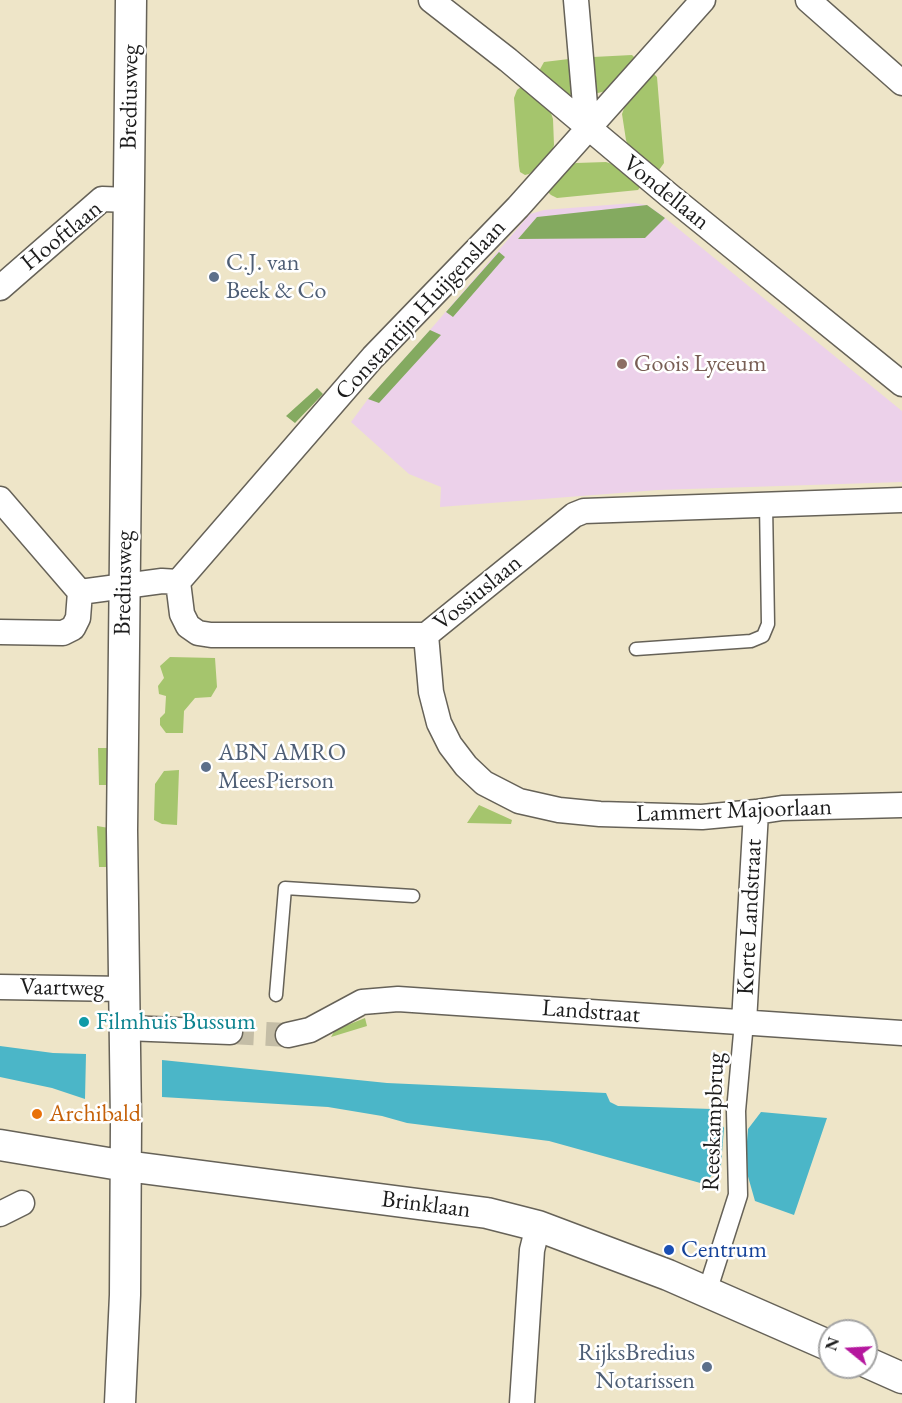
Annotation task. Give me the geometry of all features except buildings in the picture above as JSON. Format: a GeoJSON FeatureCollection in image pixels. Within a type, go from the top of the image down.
{"type":"FeatureCollection","features":[{"type":"Feature","properties":{"kind":"street","name":"Brediusweg"},"geometry":{"type":"LineString","coordinates":[[120,1403],[125,1295],[125,990],[122,830],[132,0]]}},
{"type":"Feature","properties":{"kind":"street","name":"Vondellaan"},"geometry":{"type":"LineString","coordinates":[[431,0],[508,60],[587,128],[902,384]]}},
{"type":"Feature","properties":{"kind":"street"},"geometry":{"type":"LineString","coordinates":[[576,0],[587,128]]}},
{"type":"Feature","properties":{"kind":"street","name":"Constantijn Huijgenslaan"},"geometry":{"type":"LineString","coordinates":[[178,582],[373,357],[518,207],[703,0]]}},
{"type":"Feature","properties":{"kind":"street"},"geometry":{"type":"LineString","coordinates":[[807,0],[902,82]]}},
{"type":"Feature","properties":{"kind":"street","name":"Hooftlaan"},"geometry":{"type":"LineString","coordinates":[[0,288],[102,199],[129,200]]}},
{"type":"Feature","properties":{"kind":"street"},"geometry":{"type":"LineString","coordinates":[[0,499],[80,592],[78,618],[73,628],[63,633],[0,632]]}},
{"type":"Feature","properties":{"kind":"street","name":"Vossiuslaan"},"geometry":{"type":"LineString","coordinates":[[178,582],[182,614],[189,626],[198,633],[211,635],[426,635],[574,515],[584,511],[902,500]]}},
{"type":"Feature","properties":{"kind":"street"},"geometry":{"type":"LineString","coordinates":[[80,592],[162,581],[178,582]]}},
{"type":"Feature","properties":{"kind":"street","name":"Lammert Majoorlaan"},"geometry":{"type":"LineString","coordinates":[[426,635],[431,692],[439,723],[450,745],[466,766],[484,783],[519,801],[559,810],[600,814],[702,817],[782,808],[902,805]]}},
{"type":"Feature","properties":{"kind":"street","name":"Korte Landstraat"},"geometry":{"type":"LineString","coordinates":[[744,1022],[756,812]]}},
{"type":"Feature","properties":{"kind":"street","name":"Vaartweg"},"geometry":{"type":"LineString","coordinates":[[0,987],[125,990]]}},
{"type":"Feature","properties":{"kind":"street","name":"Landstraat"},"geometry":{"type":"LineString","coordinates":[[288,1035],[310,1030],[362,1002],[398,999],[902,1033]]}},
{"type":"Feature","properties":{"kind":"street","name":"Reeskampbrug"},"geometry":{"type":"LineString","coordinates":[[707,1293],[738,1195],[736,1111],[744,1022]]}},
{"type":"Feature","properties":{"kind":"street"},"geometry":{"type":"LineString","coordinates":[[125,1028],[230,1032]]}},
{"type":"Feature","properties":{"kind":"street","name":"Brinklaan"},"geometry":{"type":"LineString","coordinates":[[0,1145],[126,1166],[487,1213],[538,1227],[658,1272],[818,1341]]}},
{"type":"Feature","properties":{"kind":"street"},"geometry":{"type":"LineString","coordinates":[[0,1214],[22,1203]]}},
{"type":"Feature","properties":{"kind":"street"},"geometry":{"type":"LineString","coordinates":[[522,1403],[532,1250],[538,1227]]}},
{"type":"Feature","properties":{"kind":"street"},"geometry":{"type":"LineString","coordinates":[[878,1367],[902,1378]]}},
{"type":"Feature","properties":{"kind":"lane"},"geometry":{"type":"LineString","coordinates":[[636,649],[751,641],[763,636],[768,624],[766,504]]}},
{"type":"Feature","properties":{"kind":"lane"},"geometry":{"type":"LineString","coordinates":[[276,995],[285,888],[414,896]]}},
{"type":"Feature","properties":{"kind":"shaded area","name":"Goois Lyceum"},"geometry":{"type":"Polygon","coordinates":[[[634,203],[647,205],[659,213],[902,411],[902,482],[658,490],[440,507],[441,487],[409,474],[351,422],[368,399],[530,214],[544,210],[634,203]]]}},
{"type":"Feature","properties":{"kind":"green space"},"geometry":{"type":"Polygon","coordinates":[[[632,55],[634,62],[606,91],[593,92],[590,59],[632,55]]]}},
{"type":"Feature","properties":{"kind":"green space"},"geometry":{"type":"Polygon","coordinates":[[[569,59],[573,61],[573,94],[569,95],[562,94],[539,71],[544,62],[569,59]]]}},
{"type":"Feature","properties":{"kind":"green space"},"geometry":{"type":"Polygon","coordinates":[[[649,74],[657,77],[664,163],[659,170],[654,170],[629,148],[622,114],[627,100],[649,74]]]}},
{"type":"Feature","properties":{"kind":"green space"},"geometry":{"type":"Polygon","coordinates":[[[522,86],[550,110],[553,119],[554,145],[548,159],[525,175],[520,172],[519,166],[514,98],[517,90],[522,86]]]}},
{"type":"Feature","properties":{"kind":"green space"},"geometry":{"type":"Polygon","coordinates":[[[606,162],[615,165],[641,186],[638,190],[557,198],[548,192],[550,185],[568,166],[576,163],[606,162]]]}},
{"type":"Feature","properties":{"kind":"green space"},"geometry":{"type":"Polygon","coordinates":[[[647,205],[665,218],[645,238],[518,239],[537,217],[647,205]]]}},
{"type":"Feature","properties":{"kind":"green space"},"geometry":{"type":"Polygon","coordinates":[[[499,252],[505,257],[453,317],[446,312],[499,252]]]}},
{"type":"Feature","properties":{"kind":"green space"},"geometry":{"type":"Polygon","coordinates":[[[430,330],[441,335],[379,403],[368,399],[430,330]]]}},
{"type":"Feature","properties":{"kind":"green space"},"geometry":{"type":"Polygon","coordinates":[[[317,388],[323,394],[295,423],[286,416],[317,388]]]}},
{"type":"Feature","properties":{"kind":"green space"},"geometry":{"type":"Polygon","coordinates":[[[170,657],[215,658],[217,687],[211,697],[195,698],[184,711],[183,733],[166,733],[160,725],[160,718],[165,713],[166,696],[159,694],[158,686],[164,678],[160,666],[170,657]]]}},
{"type":"Feature","properties":{"kind":"green space"},"geometry":{"type":"Polygon","coordinates":[[[98,748],[108,748],[108,785],[99,785],[98,748]]]}},
{"type":"Feature","properties":{"kind":"green space"},"geometry":{"type":"Polygon","coordinates":[[[179,770],[177,825],[162,824],[154,820],[155,784],[164,771],[179,770]]]}},
{"type":"Feature","properties":{"kind":"green space"},"geometry":{"type":"Polygon","coordinates":[[[479,805],[512,820],[511,824],[467,823],[479,805]]]}},
{"type":"Feature","properties":{"kind":"green space"},"geometry":{"type":"Polygon","coordinates":[[[97,826],[109,828],[109,867],[99,867],[97,826]]]}},
{"type":"Feature","properties":{"kind":"green space"},"geometry":{"type":"Polygon","coordinates":[[[365,1018],[367,1026],[331,1037],[335,1030],[365,1018]]]}},
{"type":"Feature","properties":{"kind":"water"},"geometry":{"type":"Polygon","coordinates":[[[0,1046],[53,1053],[86,1054],[85,1099],[52,1088],[0,1077],[0,1046]]]}},
{"type":"Feature","properties":{"kind":"water"},"geometry":{"type":"Polygon","coordinates":[[[162,1060],[387,1083],[606,1093],[610,1102],[618,1106],[712,1109],[724,1128],[721,1165],[704,1184],[549,1141],[407,1123],[382,1116],[328,1107],[162,1097],[162,1060]]]}},
{"type":"Feature","properties":{"kind":"water"},"geometry":{"type":"Polygon","coordinates":[[[761,1112],[827,1118],[794,1215],[755,1201],[745,1166],[748,1129],[761,1112]]]}},
{"type":"Feature","properties":{"kind":"tunnel"},"geometry":{"type":"LineString","coordinates":[[230,1032],[288,1035]]}},
{"type":"Feature","properties":{"kind":"place","name":"C.J. van Beek & Co"},"geometry":{"type":"Point","coordinates":[214,277]}},
{"type":"Feature","properties":{"kind":"place","name":"Goois Lyceum"},"geometry":{"type":"Point","coordinates":[622,364]}},
{"type":"Feature","properties":{"kind":"place","name":"ABN AMRO MeesPierson"},"geometry":{"type":"Point","coordinates":[206,767]}},
{"type":"Feature","properties":{"kind":"place","name":"Filmhuis Bussum"},"geometry":{"type":"Point","coordinates":[84,1022]}},
{"type":"Feature","properties":{"kind":"place","name":"Archibald"},"geometry":{"type":"Point","coordinates":[37,1114]}},
{"type":"Feature","properties":{"kind":"place","name":"Centrum"},"geometry":{"type":"Point","coordinates":[669,1250]}},
{"type":"Feature","properties":{"kind":"place","name":"RijksBredius Notarissen"},"geometry":{"type":"Point","coordinates":[707,1367]}}]}
